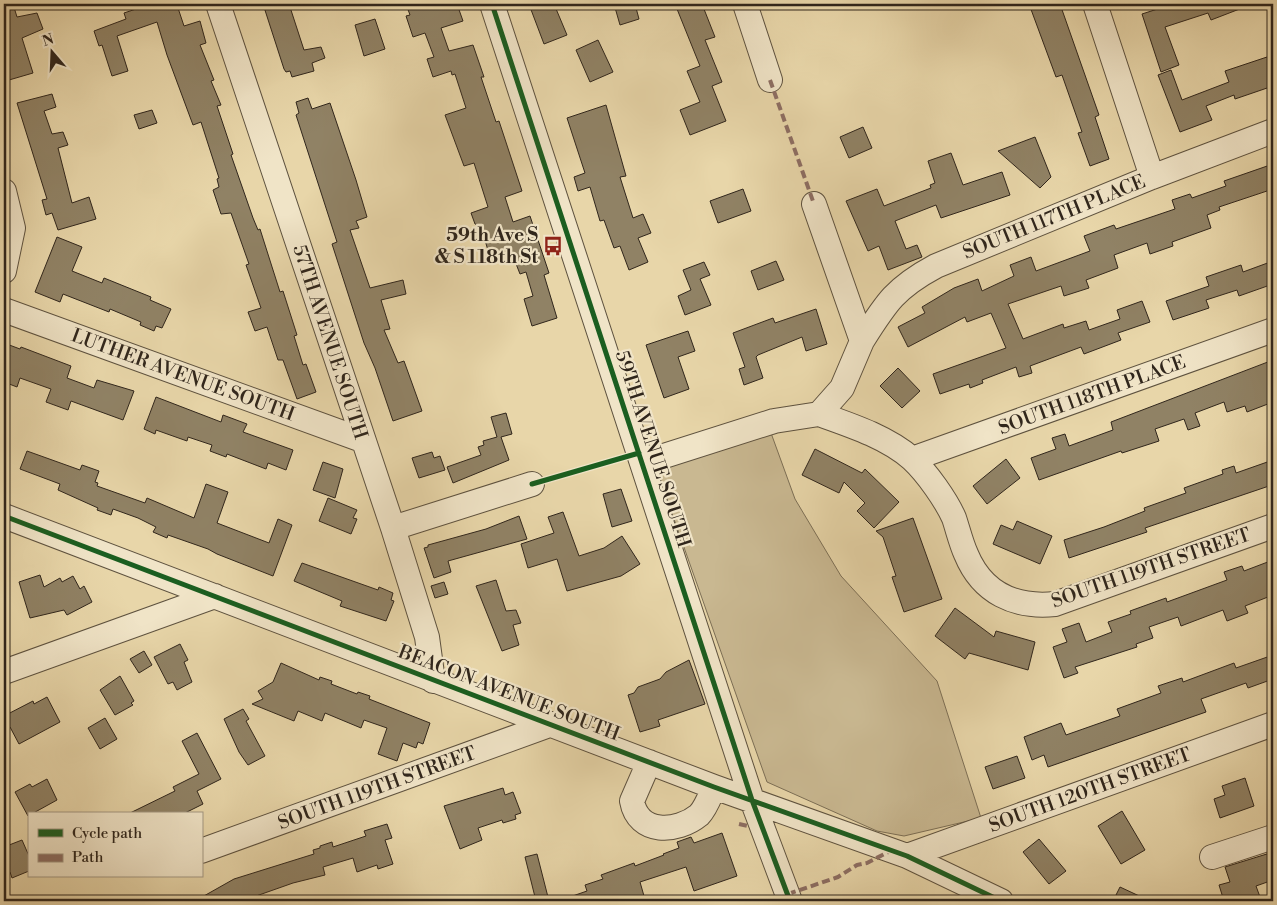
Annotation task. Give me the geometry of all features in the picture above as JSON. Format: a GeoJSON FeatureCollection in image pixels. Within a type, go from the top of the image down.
{"type":"FeatureCollection","features":[{"type":"Feature","properties":{"kind":"street","name":"57TH AVENUE SOUTH"},"geometry":{"type":"LineString","coordinates":[[218,4],[362,440],[393,528],[427,637],[433,681]]}},
{"type":"Feature","properties":{"kind":"street","name":"59TH AVENUE SOUTH"},"geometry":{"type":"LineString","coordinates":[[492,4],[752,800],[790,901]]}},
{"type":"Feature","properties":{"kind":"street"},"geometry":{"type":"LineString","coordinates":[[746,4],[770,80]]}},
{"type":"Feature","properties":{"kind":"street"},"geometry":{"type":"LineString","coordinates":[[1095,4],[1152,177]]}},
{"type":"Feature","properties":{"kind":"street","name":"SOUTH 117TH PLACE"},"geometry":{"type":"LineString","coordinates":[[819,414],[842,388],[862,341],[885,305],[909,281],[936,266],[1152,177],[1273,131]]}},
{"type":"Feature","properties":{"kind":"street"},"geometry":{"type":"LineString","coordinates":[[4,271],[13,228],[5,201]]}},
{"type":"Feature","properties":{"kind":"street"},"geometry":{"type":"LineString","coordinates":[[814,204],[862,341]]}},
{"type":"Feature","properties":{"kind":"street","name":"LUTHER AVENUE SOUTH"},"geometry":{"type":"LineString","coordinates":[[4,310],[362,440]]}},
{"type":"Feature","properties":{"kind":"street","name":"SOUTH 118TH PLACE"},"geometry":{"type":"LineString","coordinates":[[912,459],[1273,330]]}},
{"type":"Feature","properties":{"kind":"street"},"geometry":{"type":"LineString","coordinates":[[642,463],[774,421],[819,414],[856,428],[912,459]]}},
{"type":"Feature","properties":{"kind":"street","name":"SOUTH 119TH STREET"},"geometry":{"type":"LineString","coordinates":[[912,459],[944,499],[953,518],[966,556],[981,580],[1000,594],[1018,603],[1034,606],[1055,604],[1273,526]]}},
{"type":"Feature","properties":{"kind":"street"},"geometry":{"type":"LineString","coordinates":[[393,528],[532,484]]}},
{"type":"Feature","properties":{"kind":"street","name":"BEACON AVENUE SOUTH"},"geometry":{"type":"LineString","coordinates":[[4,516],[714,787],[907,856],[1001,901]]}},
{"type":"Feature","properties":{"kind":"street"},"geometry":{"type":"LineString","coordinates":[[4,672],[216,596]]}},
{"type":"Feature","properties":{"kind":"street","name":"SOUTH 119TH STREET"},"geometry":{"type":"LineString","coordinates":[[202,851],[552,724]]}},
{"type":"Feature","properties":{"kind":"street","name":"SOUTH 120TH STREET"},"geometry":{"type":"LineString","coordinates":[[907,856],[1273,724]]}},
{"type":"Feature","properties":{"kind":"street"},"geometry":{"type":"LineString","coordinates":[[648,762],[632,800],[637,813],[647,823],[657,828],[675,828],[700,814],[714,787]]}},
{"type":"Feature","properties":{"kind":"street"},"geometry":{"type":"LineString","coordinates":[[1212,857],[1273,838]]}},
{"type":"Feature","properties":{"kind":"shaded area"},"geometry":{"type":"Polygon","coordinates":[[[771,433],[795,499],[841,576],[937,681],[981,818],[904,836],[877,831],[767,782],[657,471],[771,433]]]}},
{"type":"Feature","properties":{"kind":"building"},"geometry":{"type":"Polygon","coordinates":[[[4,4],[13,4],[17,17],[37,13],[43,29],[22,38],[33,73],[9,80],[4,64],[4,4]]]}},
{"type":"Feature","properties":{"kind":"building"},"geometry":{"type":"Polygon","coordinates":[[[151,4],[171,4],[173,9],[178,8],[184,26],[200,21],[206,43],[200,45],[214,80],[211,81],[221,105],[217,106],[233,154],[231,155],[253,218],[258,230],[260,229],[280,292],[283,291],[297,335],[294,336],[303,365],[306,364],[316,392],[297,399],[283,360],[278,360],[267,327],[255,331],[248,312],[261,308],[246,265],[249,264],[231,213],[221,214],[213,190],[219,187],[217,179],[219,178],[201,122],[193,125],[157,22],[117,36],[128,71],[112,76],[102,45],[99,46],[94,31],[126,19],[124,13],[151,4]]]}},
{"type":"Feature","properties":{"kind":"building"},"geometry":{"type":"Polygon","coordinates":[[[263,4],[289,4],[304,50],[321,47],[325,58],[312,63],[314,71],[292,77],[290,71],[286,72],[263,4]]]}},
{"type":"Feature","properties":{"kind":"building"},"geometry":{"type":"Polygon","coordinates":[[[406,4],[457,4],[463,21],[441,28],[449,51],[473,45],[496,122],[499,121],[522,191],[505,197],[513,222],[530,216],[549,273],[544,275],[557,318],[532,326],[524,299],[533,296],[526,272],[520,274],[511,251],[490,257],[481,227],[475,224],[471,213],[488,207],[474,163],[464,166],[445,115],[466,108],[455,74],[452,75],[451,71],[433,77],[427,59],[434,57],[425,33],[413,37],[406,16],[410,15],[406,4]]]}},
{"type":"Feature","properties":{"kind":"building"},"geometry":{"type":"Polygon","coordinates":[[[538,4],[554,4],[567,35],[544,44],[530,7],[538,4]]]}},
{"type":"Feature","properties":{"kind":"building"},"geometry":{"type":"Polygon","coordinates":[[[614,4],[635,4],[639,19],[620,25],[614,4]]]}},
{"type":"Feature","properties":{"kind":"building"},"geometry":{"type":"Polygon","coordinates":[[[675,4],[702,4],[715,37],[705,40],[722,82],[712,86],[726,121],[690,135],[680,110],[700,102],[687,71],[700,66],[675,4]]]}},
{"type":"Feature","properties":{"kind":"building"},"geometry":{"type":"Polygon","coordinates":[[[1029,4],[1060,4],[1099,115],[1095,117],[1109,159],[1090,166],[1078,133],[1082,132],[1062,75],[1056,77],[1029,4]]]}},
{"type":"Feature","properties":{"kind":"building"},"geometry":{"type":"Polygon","coordinates":[[[1173,4],[1250,5],[1211,20],[1208,13],[1165,27],[1179,65],[1161,72],[1142,14],[1173,4]]]}},
{"type":"Feature","properties":{"kind":"building"},"geometry":{"type":"Polygon","coordinates":[[[375,19],[385,49],[364,56],[355,25],[375,19]]]}},
{"type":"Feature","properties":{"kind":"building"},"geometry":{"type":"Polygon","coordinates":[[[598,40],[613,72],[590,82],[576,50],[598,40]]]}},
{"type":"Feature","properties":{"kind":"building"},"geometry":{"type":"Polygon","coordinates":[[[1273,55],[1273,86],[1235,99],[1234,95],[1206,106],[1212,120],[1180,132],[1158,75],[1171,70],[1182,100],[1229,82],[1225,71],[1273,55]]]}},
{"type":"Feature","properties":{"kind":"building"},"geometry":{"type":"Polygon","coordinates":[[[52,94],[56,107],[44,111],[52,134],[63,132],[68,145],[58,148],[72,203],[89,197],[96,219],[58,230],[52,213],[46,215],[42,200],[47,199],[17,103],[52,94]]]}},
{"type":"Feature","properties":{"kind":"building"},"geometry":{"type":"Polygon","coordinates":[[[308,98],[312,109],[330,103],[356,180],[367,217],[356,221],[359,228],[350,230],[370,288],[403,280],[406,294],[381,300],[390,329],[384,330],[398,363],[404,361],[422,411],[393,421],[375,368],[364,343],[332,244],[337,242],[296,115],[299,113],[296,102],[308,98]]]}},
{"type":"Feature","properties":{"kind":"building"},"geometry":{"type":"Polygon","coordinates":[[[606,105],[626,176],[620,177],[633,218],[643,214],[651,233],[638,238],[648,262],[629,270],[620,246],[614,248],[604,220],[600,221],[590,187],[578,191],[574,177],[585,173],[567,118],[606,105]]]}},
{"type":"Feature","properties":{"kind":"building"},"geometry":{"type":"Polygon","coordinates":[[[152,110],[157,123],[139,129],[134,115],[152,110]]]}},
{"type":"Feature","properties":{"kind":"building"},"geometry":{"type":"Polygon","coordinates":[[[863,127],[872,148],[849,158],[840,137],[863,127]]]}},
{"type":"Feature","properties":{"kind":"building"},"geometry":{"type":"Polygon","coordinates":[[[1035,137],[1051,177],[1040,188],[998,151],[1035,137]]]}},
{"type":"Feature","properties":{"kind":"building"},"geometry":{"type":"Polygon","coordinates":[[[951,153],[963,185],[1002,172],[1010,195],[941,218],[936,205],[895,221],[906,249],[917,245],[922,257],[888,270],[879,246],[868,251],[846,201],[877,189],[884,206],[931,188],[930,185],[935,183],[928,161],[951,153]]]}},
{"type":"Feature","properties":{"kind":"building"},"geometry":{"type":"Polygon","coordinates":[[[1273,164],[1273,189],[1219,207],[1220,210],[1207,215],[1211,228],[1172,242],[1173,246],[1150,254],[1147,243],[1114,255],[1118,268],[1086,280],[1089,288],[1064,296],[1061,286],[1008,304],[1023,339],[1063,324],[1064,328],[1086,321],[1089,330],[1120,319],[1117,310],[1142,301],[1150,322],[1118,333],[1121,340],[1084,354],[1081,347],[1030,366],[1032,373],[1019,377],[1016,367],[982,380],[983,383],[970,388],[969,384],[940,394],[933,374],[1006,348],[991,313],[967,322],[965,317],[908,347],[898,327],[925,313],[922,307],[954,288],[978,279],[982,291],[1014,276],[1010,265],[1031,257],[1036,271],[1090,251],[1084,236],[1114,225],[1116,229],[1175,209],[1172,200],[1190,194],[1192,198],[1226,186],[1224,181],[1273,164]]]}},
{"type":"Feature","properties":{"kind":"building"},"geometry":{"type":"Polygon","coordinates":[[[743,189],[751,211],[718,223],[710,201],[743,189]]]}},
{"type":"Feature","properties":{"kind":"building"},"geometry":{"type":"Polygon","coordinates":[[[57,237],[82,247],[72,271],[102,283],[104,278],[151,297],[150,300],[171,309],[162,328],[156,326],[154,331],[140,325],[141,322],[110,309],[109,312],[63,294],[60,302],[35,292],[57,237]]]}},
{"type":"Feature","properties":{"kind":"building"},"geometry":{"type":"Polygon","coordinates":[[[776,261],[784,280],[758,290],[751,271],[776,261]]]}},
{"type":"Feature","properties":{"kind":"building"},"geometry":{"type":"Polygon","coordinates":[[[1273,261],[1273,284],[1239,296],[1237,290],[1206,300],[1209,308],[1173,320],[1166,301],[1209,286],[1206,277],[1241,265],[1243,272],[1273,261]]]}},
{"type":"Feature","properties":{"kind":"building"},"geometry":{"type":"Polygon","coordinates":[[[704,262],[710,275],[700,279],[711,305],[685,315],[678,296],[691,290],[683,270],[704,262]]]}},
{"type":"Feature","properties":{"kind":"building"},"geometry":{"type":"Polygon","coordinates":[[[816,309],[827,344],[806,351],[802,337],[758,355],[756,357],[763,378],[744,385],[739,369],[745,367],[733,333],[773,318],[775,323],[816,309]]]}},
{"type":"Feature","properties":{"kind":"building"},"geometry":{"type":"Polygon","coordinates":[[[688,331],[695,351],[678,357],[689,389],[664,398],[646,345],[688,331]]]}},
{"type":"Feature","properties":{"kind":"building"},"geometry":{"type":"Polygon","coordinates":[[[4,343],[20,349],[21,347],[71,366],[67,378],[94,388],[97,380],[134,391],[123,420],[71,401],[68,410],[46,402],[51,389],[20,378],[17,387],[4,382],[4,343]]]}},
{"type":"Feature","properties":{"kind":"building"},"geometry":{"type":"Polygon","coordinates":[[[1273,360],[1273,402],[1247,412],[1245,406],[1227,412],[1224,402],[1195,413],[1200,426],[1188,430],[1184,419],[1155,429],[1159,441],[1122,453],[1121,451],[1039,480],[1031,458],[1056,449],[1052,438],[1065,434],[1069,446],[1113,430],[1111,422],[1273,360]]]}},
{"type":"Feature","properties":{"kind":"building"},"geometry":{"type":"Polygon","coordinates":[[[898,368],[920,391],[902,408],[880,386],[898,368]]]}},
{"type":"Feature","properties":{"kind":"building"},"geometry":{"type":"Polygon","coordinates":[[[156,397],[221,422],[223,415],[247,424],[243,432],[293,450],[286,470],[268,463],[266,469],[227,454],[226,457],[210,451],[212,445],[188,437],[187,441],[156,430],[155,434],[144,429],[156,397]]]}},
{"type":"Feature","properties":{"kind":"building"},"geometry":{"type":"Polygon","coordinates":[[[506,413],[512,434],[501,437],[509,460],[453,483],[447,467],[481,455],[478,447],[484,445],[483,441],[497,437],[491,417],[506,413]]]}},
{"type":"Feature","properties":{"kind":"building"},"geometry":{"type":"Polygon","coordinates":[[[815,449],[862,473],[865,469],[899,502],[874,528],[857,511],[865,503],[844,482],[839,493],[802,475],[815,449]]]}},
{"type":"Feature","properties":{"kind":"building"},"geometry":{"type":"Polygon","coordinates":[[[27,451],[80,470],[82,465],[99,471],[95,482],[98,483],[97,486],[145,503],[147,498],[194,518],[206,484],[228,492],[217,523],[269,543],[278,519],[292,525],[273,576],[208,549],[168,535],[167,538],[153,532],[156,527],[138,518],[113,509],[111,515],[97,510],[98,508],[58,490],[60,484],[20,469],[27,451]]]}},
{"type":"Feature","properties":{"kind":"building"},"geometry":{"type":"Polygon","coordinates":[[[432,452],[434,458],[440,456],[445,470],[419,478],[412,458],[432,452]]]}},
{"type":"Feature","properties":{"kind":"building"},"geometry":{"type":"Polygon","coordinates":[[[1006,459],[1020,478],[987,504],[973,486],[1006,459]]]}},
{"type":"Feature","properties":{"kind":"building"},"geometry":{"type":"Polygon","coordinates":[[[1273,460],[1273,484],[1269,486],[1145,528],[1147,532],[1069,558],[1064,540],[1104,527],[1145,511],[1144,508],[1186,493],[1184,488],[1223,474],[1222,470],[1234,466],[1236,473],[1273,460]]]}},
{"type":"Feature","properties":{"kind":"building"},"geometry":{"type":"Polygon","coordinates":[[[323,462],[343,469],[335,498],[313,490],[323,462]]]}},
{"type":"Feature","properties":{"kind":"building"},"geometry":{"type":"Polygon","coordinates":[[[621,489],[632,521],[612,527],[603,494],[621,489]]]}},
{"type":"Feature","properties":{"kind":"building"},"geometry":{"type":"Polygon","coordinates":[[[328,498],[357,510],[353,518],[357,519],[351,534],[319,521],[328,498]]]}},
{"type":"Feature","properties":{"kind":"building"},"geometry":{"type":"Polygon","coordinates":[[[563,512],[579,556],[604,548],[622,536],[640,564],[621,576],[567,591],[557,559],[528,568],[521,544],[554,533],[548,517],[563,512]]]}},
{"type":"Feature","properties":{"kind":"building"},"geometry":{"type":"Polygon","coordinates":[[[519,516],[527,539],[448,561],[451,572],[434,578],[424,548],[428,547],[428,545],[486,529],[519,516]]]}},
{"type":"Feature","properties":{"kind":"building"},"geometry":{"type":"Polygon","coordinates":[[[913,518],[942,599],[904,612],[892,577],[896,576],[883,537],[876,531],[913,518]]]}},
{"type":"Feature","properties":{"kind":"building"},"geometry":{"type":"Polygon","coordinates":[[[1017,521],[1052,536],[1040,564],[993,544],[1001,525],[1013,530],[1017,521]]]}},
{"type":"Feature","properties":{"kind":"building"},"geometry":{"type":"Polygon","coordinates":[[[1273,560],[1273,595],[1245,606],[1248,613],[1227,621],[1223,610],[1181,626],[1178,617],[1149,627],[1153,638],[1136,644],[1137,647],[1075,667],[1078,673],[1064,678],[1053,647],[1067,642],[1062,629],[1079,623],[1086,642],[1112,632],[1108,622],[1131,614],[1130,611],[1166,598],[1167,602],[1227,580],[1224,572],[1242,566],[1244,571],[1273,560]]]}},
{"type":"Feature","properties":{"kind":"building"},"geometry":{"type":"Polygon","coordinates":[[[302,563],[378,590],[379,587],[393,593],[391,600],[394,601],[386,621],[340,606],[342,601],[294,581],[302,563]]]}},
{"type":"Feature","properties":{"kind":"building"},"geometry":{"type":"Polygon","coordinates":[[[40,575],[44,587],[60,578],[62,582],[73,576],[80,589],[84,586],[92,602],[67,615],[64,610],[30,618],[19,582],[40,575]]]}},
{"type":"Feature","properties":{"kind":"building"},"geometry":{"type":"Polygon","coordinates":[[[496,580],[506,611],[516,610],[521,623],[513,625],[519,645],[502,651],[476,586],[496,580]]]}},
{"type":"Feature","properties":{"kind":"building"},"geometry":{"type":"Polygon","coordinates":[[[444,582],[448,594],[435,598],[431,586],[444,582]]]}},
{"type":"Feature","properties":{"kind":"building"},"geometry":{"type":"Polygon","coordinates":[[[955,608],[994,637],[996,631],[1035,642],[1028,670],[969,653],[965,659],[935,636],[955,608]]]}},
{"type":"Feature","properties":{"kind":"building"},"geometry":{"type":"Polygon","coordinates":[[[180,644],[188,660],[184,662],[192,682],[177,690],[173,682],[168,684],[154,657],[180,644]]]}},
{"type":"Feature","properties":{"kind":"building"},"geometry":{"type":"Polygon","coordinates":[[[144,651],[152,665],[139,673],[130,659],[144,651]]]}},
{"type":"Feature","properties":{"kind":"building"},"geometry":{"type":"Polygon","coordinates":[[[1273,655],[1273,679],[1248,688],[1246,683],[1201,699],[1206,712],[1048,767],[1044,755],[1032,760],[1024,737],[1061,723],[1066,735],[1120,716],[1117,709],[1161,693],[1158,686],[1182,678],[1183,682],[1234,663],[1236,668],[1273,655]]]}},
{"type":"Feature","properties":{"kind":"building"},"geometry":{"type":"Polygon","coordinates":[[[689,660],[705,704],[658,720],[660,726],[640,732],[628,695],[634,693],[638,687],[660,679],[666,672],[689,660]]]}},
{"type":"Feature","properties":{"kind":"building"},"geometry":{"type":"Polygon","coordinates":[[[281,663],[319,680],[320,677],[332,681],[331,684],[357,694],[358,692],[370,696],[369,699],[430,723],[423,744],[418,742],[416,748],[403,743],[397,761],[378,754],[387,728],[364,720],[361,728],[325,713],[322,721],[298,711],[294,721],[252,704],[263,699],[258,691],[273,682],[281,663]]]}},
{"type":"Feature","properties":{"kind":"building"},"geometry":{"type":"Polygon","coordinates":[[[120,676],[134,701],[131,703],[133,705],[115,715],[100,690],[120,676]]]}},
{"type":"Feature","properties":{"kind":"building"},"geometry":{"type":"Polygon","coordinates":[[[47,697],[60,722],[19,744],[10,727],[4,730],[4,716],[33,701],[34,704],[47,697]]]}},
{"type":"Feature","properties":{"kind":"building"},"geometry":{"type":"Polygon","coordinates":[[[243,709],[249,719],[246,721],[265,756],[248,765],[239,752],[224,719],[243,709]]]}},
{"type":"Feature","properties":{"kind":"building"},"geometry":{"type":"Polygon","coordinates":[[[105,718],[117,739],[100,749],[88,728],[105,718]]]}},
{"type":"Feature","properties":{"kind":"building"},"geometry":{"type":"Polygon","coordinates":[[[197,733],[221,779],[197,791],[203,804],[187,812],[132,812],[175,791],[173,787],[199,774],[182,741],[197,733]]]}},
{"type":"Feature","properties":{"kind":"building"},"geometry":{"type":"Polygon","coordinates":[[[1017,756],[1025,778],[993,789],[985,767],[1017,756]]]}},
{"type":"Feature","properties":{"kind":"building"},"geometry":{"type":"Polygon","coordinates":[[[1245,778],[1254,806],[1220,818],[1214,799],[1225,795],[1222,786],[1245,778]]]}},
{"type":"Feature","properties":{"kind":"building"},"geometry":{"type":"Polygon","coordinates":[[[47,779],[57,800],[35,812],[28,812],[28,816],[15,792],[30,784],[32,787],[47,779]]]}},
{"type":"Feature","properties":{"kind":"building"},"geometry":{"type":"Polygon","coordinates":[[[503,788],[505,795],[513,792],[521,813],[515,815],[516,819],[503,823],[502,820],[478,828],[482,840],[460,849],[444,806],[503,788]]]}},
{"type":"Feature","properties":{"kind":"building"},"geometry":{"type":"Polygon","coordinates":[[[1122,811],[1145,850],[1121,864],[1098,826],[1122,811]]]}},
{"type":"Feature","properties":{"kind":"building"},"geometry":{"type":"Polygon","coordinates":[[[387,824],[392,838],[385,840],[393,864],[378,869],[377,865],[357,872],[353,858],[323,867],[325,875],[293,883],[242,901],[195,901],[234,879],[314,854],[313,850],[332,842],[333,847],[366,836],[364,831],[387,824]]]}},
{"type":"Feature","properties":{"kind":"building"},"geometry":{"type":"Polygon","coordinates":[[[722,833],[737,876],[694,891],[686,867],[640,882],[644,896],[628,901],[565,901],[564,899],[587,891],[585,885],[603,879],[601,875],[634,863],[635,866],[679,848],[677,842],[691,837],[694,843],[722,833]]]}},
{"type":"Feature","properties":{"kind":"building"},"geometry":{"type":"Polygon","coordinates":[[[1039,839],[1066,871],[1049,884],[1023,852],[1039,839]]]}},
{"type":"Feature","properties":{"kind":"building"},"geometry":{"type":"Polygon","coordinates":[[[22,840],[28,854],[28,871],[12,878],[10,872],[4,875],[4,847],[22,840]]]}},
{"type":"Feature","properties":{"kind":"building"},"geometry":{"type":"Polygon","coordinates":[[[1270,853],[1273,863],[1273,880],[1256,886],[1260,897],[1247,901],[1224,901],[1219,885],[1230,882],[1225,867],[1270,853]]]}},
{"type":"Feature","properties":{"kind":"building"},"geometry":{"type":"Polygon","coordinates":[[[537,854],[549,901],[536,901],[525,857],[537,854]]]}},
{"type":"Feature","properties":{"kind":"building"},"geometry":{"type":"Polygon","coordinates":[[[1120,887],[1150,901],[1113,901],[1120,887]]]}},
{"type":"Feature","properties":{"kind":"marked path"},"geometry":{"type":"LineString","coordinates":[[770,80],[814,204]]}},
{"type":"Feature","properties":{"kind":"marked path"},"geometry":{"type":"LineString","coordinates":[[739,824],[748,826]]}},
{"type":"Feature","properties":{"kind":"marked path"},"geometry":{"type":"LineString","coordinates":[[788,894],[838,877],[857,865],[867,863],[892,850]]}},
{"type":"Feature","properties":{"kind":"cycle path"},"geometry":{"type":"LineString","coordinates":[[492,4],[752,800],[790,901]]}},
{"type":"Feature","properties":{"kind":"cycle path"},"geometry":{"type":"LineString","coordinates":[[532,484],[639,453]]}},
{"type":"Feature","properties":{"kind":"cycle path"},"geometry":{"type":"LineString","coordinates":[[4,516],[714,787],[907,856],[1001,901]]}},
{"type":"Feature","properties":{"kind":"place","name":"59th Ave S & S 118th St"},"geometry":{"type":"Point","coordinates":[553,246]}}]}
